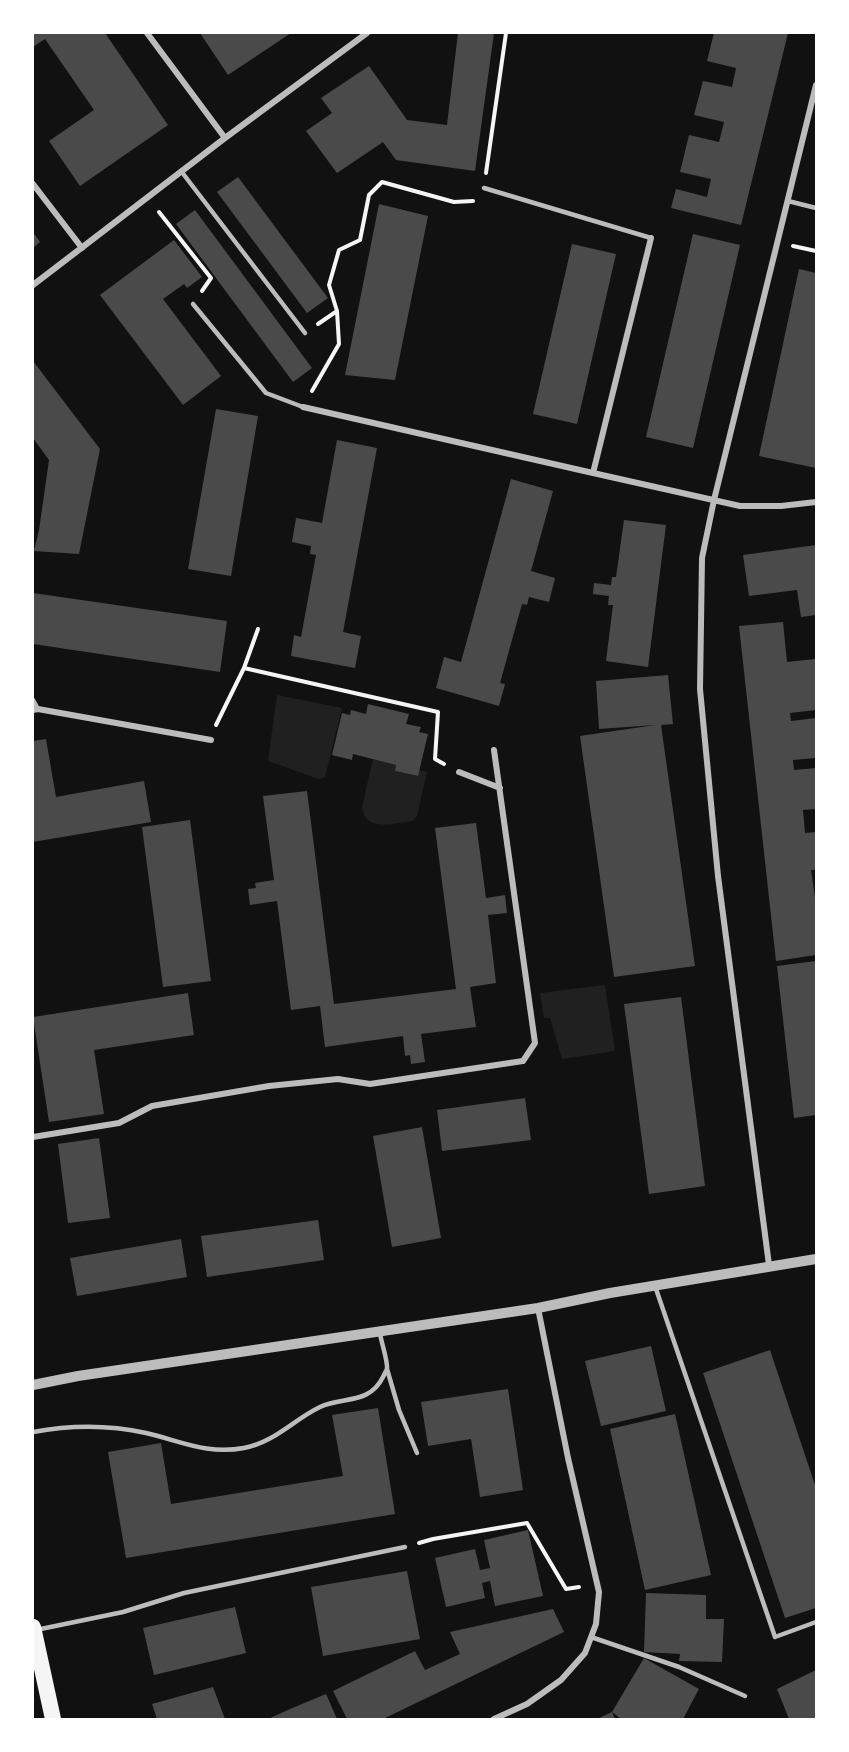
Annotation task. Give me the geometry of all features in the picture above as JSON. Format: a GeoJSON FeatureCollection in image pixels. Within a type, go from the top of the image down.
{"type":"FeatureCollection","features":[{"type":"Feature","properties":{"kind":"highway"},"geometry":{"type":"LineString","coordinates":[[33,1629],[53,1719]]}},
{"type":"Feature","properties":{"kind":"street"},"geometry":{"type":"LineString","coordinates":[[147,33],[225,138]]}},
{"type":"Feature","properties":{"kind":"street"},"geometry":{"type":"LineString","coordinates":[[33,285],[181,171],[367,33]]}},
{"type":"Feature","properties":{"kind":"street"},"geometry":{"type":"LineString","coordinates":[[770,1265],[718,876],[700,689],[702,558],[714,500],[816,85]]}},
{"type":"Feature","properties":{"kind":"street"},"geometry":{"type":"LineString","coordinates":[[33,184],[82,248]]}},
{"type":"Feature","properties":{"kind":"street"},"geometry":{"type":"LineString","coordinates":[[593,473],[651,238]]}},
{"type":"Feature","properties":{"kind":"street"},"geometry":{"type":"LineString","coordinates":[[303,407],[740,506],[781,506],[816,502]]}},
{"type":"Feature","properties":{"kind":"street"},"geometry":{"type":"LineString","coordinates":[[36,710],[211,740]]}},
{"type":"Feature","properties":{"kind":"street"},"geometry":{"type":"LineString","coordinates":[[33,1137],[119,1123],[152,1106],[270,1086],[338,1079],[370,1084],[523,1061],[535,1043],[494,750]]}},
{"type":"Feature","properties":{"kind":"street"},"geometry":{"type":"LineString","coordinates":[[459,772],[500,788]]}},
{"type":"Feature","properties":{"kind":"street"},"geometry":{"type":"LineString","coordinates":[[33,1385],[78,1376],[379,1330],[538,1308],[610,1293],[816,1259]]}},
{"type":"Feature","properties":{"kind":"street"},"geometry":{"type":"LineString","coordinates":[[494,1719],[527,1704],[561,1680],[585,1653],[596,1624],[599,1592],[568,1458],[538,1308]]}},
{"type":"Feature","properties":{"kind":"lane"},"geometry":{"type":"LineString","coordinates":[[181,171],[305,333]]}},
{"type":"Feature","properties":{"kind":"lane"},"geometry":{"type":"LineString","coordinates":[[484,188],[651,238]]}},
{"type":"Feature","properties":{"kind":"lane"},"geometry":{"type":"LineString","coordinates":[[788,201],[816,208]]}},
{"type":"Feature","properties":{"kind":"lane"},"geometry":{"type":"LineString","coordinates":[[193,304],[266,393],[303,407]]}},
{"type":"Feature","properties":{"kind":"lane"},"geometry":{"type":"LineString","coordinates":[[33,700],[36,710]]}},
{"type":"Feature","properties":{"kind":"lane"},"geometry":{"type":"LineString","coordinates":[[656,1286],[775,1637],[816,1622]]}},
{"type":"Feature","properties":{"kind":"lane"},"geometry":{"type":"LineString","coordinates":[[379,1330],[399,1410],[417,1454]]}},
{"type":"Feature","properties":{"kind":"lane"},"geometry":{"type":"LineString","coordinates":[[33,1432],[61,1427],[120,1429],[147,1433],[196,1448],[222,1451],[245,1448],[268,1441],[321,1406],[368,1395],[380,1382],[387,1369]]}},
{"type":"Feature","properties":{"kind":"lane"},"geometry":{"type":"LineString","coordinates":[[33,1629],[123,1612],[184,1593],[405,1547]]}},
{"type":"Feature","properties":{"kind":"lane"},"geometry":{"type":"LineString","coordinates":[[591,1637],[679,1667],[746,1696]]}},
{"type":"Feature","properties":{"kind":"path"},"geometry":{"type":"LineString","coordinates":[[303,407],[339,344],[337,311],[329,285],[339,250],[360,240],[369,195],[382,182],[454,202],[477,201],[484,188],[506,33]]}},
{"type":"Feature","properties":{"kind":"path"},"geometry":{"type":"LineString","coordinates":[[148,198],[211,278],[193,304]]}},
{"type":"Feature","properties":{"kind":"path"},"geometry":{"type":"LineString","coordinates":[[211,740],[244,668],[258,629]]}},
{"type":"Feature","properties":{"kind":"path"},"geometry":{"type":"LineString","coordinates":[[244,668],[438,712],[435,759],[459,772]]}},
{"type":"Feature","properties":{"kind":"path"},"geometry":{"type":"LineString","coordinates":[[405,1547],[432,1539],[527,1523],[566,1589],[597,1584]]}},
{"type":"Feature","properties":{"kind":"shaded area"},"geometry":{"type":"Polygon","coordinates":[[[277,695],[342,708],[325,777],[319,779],[268,761],[277,695]]]}},
{"type":"Feature","properties":{"kind":"shaded area"},"geometry":{"type":"Polygon","coordinates":[[[373,759],[396,765],[395,771],[417,776],[419,770],[427,772],[417,816],[412,821],[381,825],[369,820],[365,815],[362,807],[373,759]]]}},
{"type":"Feature","properties":{"kind":"shaded area"},"geometry":{"type":"Polygon","coordinates":[[[605,985],[615,1051],[562,1059],[550,1018],[544,1018],[540,993],[605,985]]]}},
{"type":"Feature","properties":{"kind":"building"},"geometry":{"type":"Polygon","coordinates":[[[33,33],[105,33],[168,125],[80,186],[49,141],[94,110],[45,39],[33,47],[33,33]]]}},
{"type":"Feature","properties":{"kind":"building"},"geometry":{"type":"Polygon","coordinates":[[[200,33],[291,33],[228,75],[200,33]]]}},
{"type":"Feature","properties":{"kind":"building"},"geometry":{"type":"Polygon","coordinates":[[[458,33],[494,33],[475,171],[396,160],[383,142],[337,173],[306,131],[332,113],[321,98],[369,66],[407,120],[447,125],[458,33]]]}},
{"type":"Feature","properties":{"kind":"building"},"geometry":{"type":"Polygon","coordinates":[[[714,33],[788,33],[741,225],[671,208],[676,189],[707,197],[711,179],[680,172],[689,135],[719,142],[724,122],[694,115],[703,81],[732,87],[736,68],[707,61],[714,33]]]}},
{"type":"Feature","properties":{"kind":"building"},"geometry":{"type":"Polygon","coordinates":[[[238,177],[328,298],[307,313],[217,192],[238,177]]]}},
{"type":"Feature","properties":{"kind":"building"},"geometry":{"type":"Polygon","coordinates":[[[379,204],[428,216],[395,380],[345,375],[379,204]]]}},
{"type":"Feature","properties":{"kind":"building"},"geometry":{"type":"Polygon","coordinates":[[[195,210],[312,368],[293,382],[176,224],[195,210]]]}},
{"type":"Feature","properties":{"kind":"building"},"geometry":{"type":"Polygon","coordinates":[[[33,232],[40,242],[33,248],[33,232]]]}},
{"type":"Feature","properties":{"kind":"building"},"geometry":{"type":"Polygon","coordinates":[[[693,234],[740,245],[693,448],[646,437],[693,234]]]}},
{"type":"Feature","properties":{"kind":"building"},"geometry":{"type":"Polygon","coordinates":[[[174,240],[202,277],[187,288],[184,284],[163,299],[221,376],[183,405],[100,295],[174,240]]]}},
{"type":"Feature","properties":{"kind":"building"},"geometry":{"type":"Polygon","coordinates":[[[572,244],[616,254],[577,424],[533,414],[572,244]]]}},
{"type":"Feature","properties":{"kind":"building"},"geometry":{"type":"Polygon","coordinates":[[[799,269],[816,273],[816,468],[759,456],[799,269]]]}},
{"type":"Feature","properties":{"kind":"building"},"geometry":{"type":"Polygon","coordinates":[[[33,361],[100,449],[79,554],[34,551],[49,460],[33,438],[33,361]]]}},
{"type":"Feature","properties":{"kind":"building"},"geometry":{"type":"Polygon","coordinates":[[[216,409],[258,416],[231,576],[188,569],[216,409]]]}},
{"type":"Feature","properties":{"kind":"building"},"geometry":{"type":"Polygon","coordinates":[[[337,440],[377,448],[343,632],[361,636],[355,668],[291,656],[294,635],[301,637],[316,555],[310,554],[311,546],[292,542],[296,518],[322,523],[337,440]]]}},
{"type":"Feature","properties":{"kind":"building"},"geometry":{"type":"Polygon","coordinates":[[[511,479],[553,491],[531,571],[555,578],[549,602],[529,597],[527,605],[522,604],[500,683],[505,684],[499,706],[436,688],[444,657],[461,662],[511,479]]]}},
{"type":"Feature","properties":{"kind":"building"},"geometry":{"type":"Polygon","coordinates":[[[624,520],[666,525],[648,667],[606,661],[613,605],[608,605],[609,596],[593,594],[594,583],[611,585],[612,577],[616,577],[624,520]]]}},
{"type":"Feature","properties":{"kind":"building"},"geometry":{"type":"Polygon","coordinates":[[[816,545],[816,615],[801,617],[797,590],[749,596],[743,555],[816,545]]]}},
{"type":"Feature","properties":{"kind":"building"},"geometry":{"type":"Polygon","coordinates":[[[33,593],[227,621],[220,672],[33,644],[33,593]]]}},
{"type":"Feature","properties":{"kind":"building"},"geometry":{"type":"Polygon","coordinates":[[[783,622],[787,662],[815,659],[816,669],[816,710],[790,713],[791,721],[816,718],[816,758],[793,760],[794,770],[816,768],[816,809],[803,810],[805,833],[816,832],[816,870],[811,870],[816,904],[816,955],[776,961],[739,626],[783,622]]]}},
{"type":"Feature","properties":{"kind":"building"},"geometry":{"type":"Polygon","coordinates":[[[668,675],[673,724],[661,725],[695,966],[614,977],[580,736],[655,725],[599,729],[596,681],[668,675]]]}},
{"type":"Feature","properties":{"kind":"building"},"geometry":{"type":"Polygon","coordinates":[[[368,704],[409,714],[406,724],[421,727],[419,732],[428,734],[418,776],[395,771],[396,765],[353,754],[352,760],[332,755],[342,713],[350,715],[351,710],[366,714],[368,704]]]}},
{"type":"Feature","properties":{"kind":"building"},"geometry":{"type":"Polygon","coordinates":[[[46,739],[56,797],[144,781],[151,822],[33,842],[33,741],[46,739]]]}},
{"type":"Feature","properties":{"kind":"building"},"geometry":{"type":"Polygon","coordinates":[[[307,791],[334,1004],[456,989],[435,828],[476,823],[486,898],[505,895],[507,913],[488,915],[496,983],[470,987],[476,1027],[421,1034],[425,1062],[411,1064],[410,1055],[405,1056],[403,1036],[325,1047],[320,1006],[291,1010],[277,901],[250,905],[248,889],[256,888],[255,883],[274,880],[263,796],[307,791]]]}},
{"type":"Feature","properties":{"kind":"building"},"geometry":{"type":"Polygon","coordinates":[[[190,820],[211,981],[163,987],[142,827],[190,820]]]}},
{"type":"Feature","properties":{"kind":"building"},"geometry":{"type":"Polygon","coordinates":[[[816,961],[816,1115],[794,1118],[777,966],[816,961]]]}},
{"type":"Feature","properties":{"kind":"building"},"geometry":{"type":"Polygon","coordinates":[[[188,993],[194,1035],[94,1050],[104,1114],[49,1122],[33,1017],[188,993]]]}},
{"type":"Feature","properties":{"kind":"building"},"geometry":{"type":"Polygon","coordinates":[[[681,997],[705,1186],[649,1194],[624,1004],[681,997]]]}},
{"type":"Feature","properties":{"kind":"building"},"geometry":{"type":"Polygon","coordinates":[[[525,1098],[531,1140],[442,1151],[437,1110],[525,1098]]]}},
{"type":"Feature","properties":{"kind":"building"},"geometry":{"type":"Polygon","coordinates":[[[422,1127],[441,1238],[392,1247],[373,1136],[422,1127]]]}},
{"type":"Feature","properties":{"kind":"building"},"geometry":{"type":"Polygon","coordinates":[[[99,1138],[110,1218],[68,1223],[58,1144],[99,1138]]]}},
{"type":"Feature","properties":{"kind":"building"},"geometry":{"type":"Polygon","coordinates":[[[318,1220],[324,1260],[207,1277],[201,1236],[318,1220]]]}},
{"type":"Feature","properties":{"kind":"building"},"geometry":{"type":"Polygon","coordinates":[[[181,1239],[187,1277],[77,1296],[70,1258],[181,1239]]]}},
{"type":"Feature","properties":{"kind":"building"},"geometry":{"type":"Polygon","coordinates":[[[651,1346],[666,1411],[601,1426],[585,1361],[651,1346]]]}},
{"type":"Feature","properties":{"kind":"building"},"geometry":{"type":"Polygon","coordinates":[[[770,1350],[816,1488],[816,1608],[785,1618],[703,1373],[770,1350]]]}},
{"type":"Feature","properties":{"kind":"building"},"geometry":{"type":"Polygon","coordinates":[[[508,1389],[523,1490],[480,1497],[471,1439],[428,1446],[421,1402],[508,1389]]]}},
{"type":"Feature","properties":{"kind":"building"},"geometry":{"type":"Polygon","coordinates":[[[378,1408],[395,1514],[126,1558],[108,1452],[161,1443],[171,1504],[343,1476],[332,1415],[378,1408]]]}},
{"type":"Feature","properties":{"kind":"building"},"geometry":{"type":"Polygon","coordinates":[[[675,1414],[711,1575],[645,1590],[610,1429],[675,1414]]]}},
{"type":"Feature","properties":{"kind":"building"},"geometry":{"type":"Polygon","coordinates":[[[528,1530],[543,1596],[495,1606],[490,1581],[482,1583],[485,1598],[446,1607],[435,1558],[475,1549],[480,1570],[490,1568],[484,1540],[528,1530]]]}},
{"type":"Feature","properties":{"kind":"building"},"geometry":{"type":"Polygon","coordinates":[[[407,1571],[420,1639],[323,1656],[311,1587],[407,1571]]]}},
{"type":"Feature","properties":{"kind":"building"},"geometry":{"type":"Polygon","coordinates":[[[646,1593],[706,1595],[706,1619],[724,1619],[722,1662],[679,1661],[680,1654],[644,1652],[646,1593]]]}},
{"type":"Feature","properties":{"kind":"building"},"geometry":{"type":"Polygon","coordinates":[[[235,1607],[246,1653],[154,1675],[143,1628],[235,1607]]]}},
{"type":"Feature","properties":{"kind":"building"},"geometry":{"type":"Polygon","coordinates":[[[553,1609],[564,1632],[383,1719],[347,1719],[333,1691],[415,1651],[425,1670],[460,1654],[450,1632],[553,1609]]]}},
{"type":"Feature","properties":{"kind":"building"},"geometry":{"type":"Polygon","coordinates":[[[644,1658],[699,1689],[683,1719],[621,1719],[612,1712],[644,1658]]]}},
{"type":"Feature","properties":{"kind":"building"},"geometry":{"type":"Polygon","coordinates":[[[816,1670],[816,1719],[789,1719],[777,1689],[816,1670]]]}},
{"type":"Feature","properties":{"kind":"building"},"geometry":{"type":"Polygon","coordinates":[[[213,1687],[225,1719],[157,1719],[152,1704],[213,1687]]]}},
{"type":"Feature","properties":{"kind":"building"},"geometry":{"type":"Polygon","coordinates":[[[326,1694],[337,1719],[268,1719],[290,1709],[326,1694]]]}},
{"type":"Feature","properties":{"kind":"building"},"geometry":{"type":"Polygon","coordinates":[[[612,1712],[615,1719],[597,1719],[612,1712]]]}}]}
